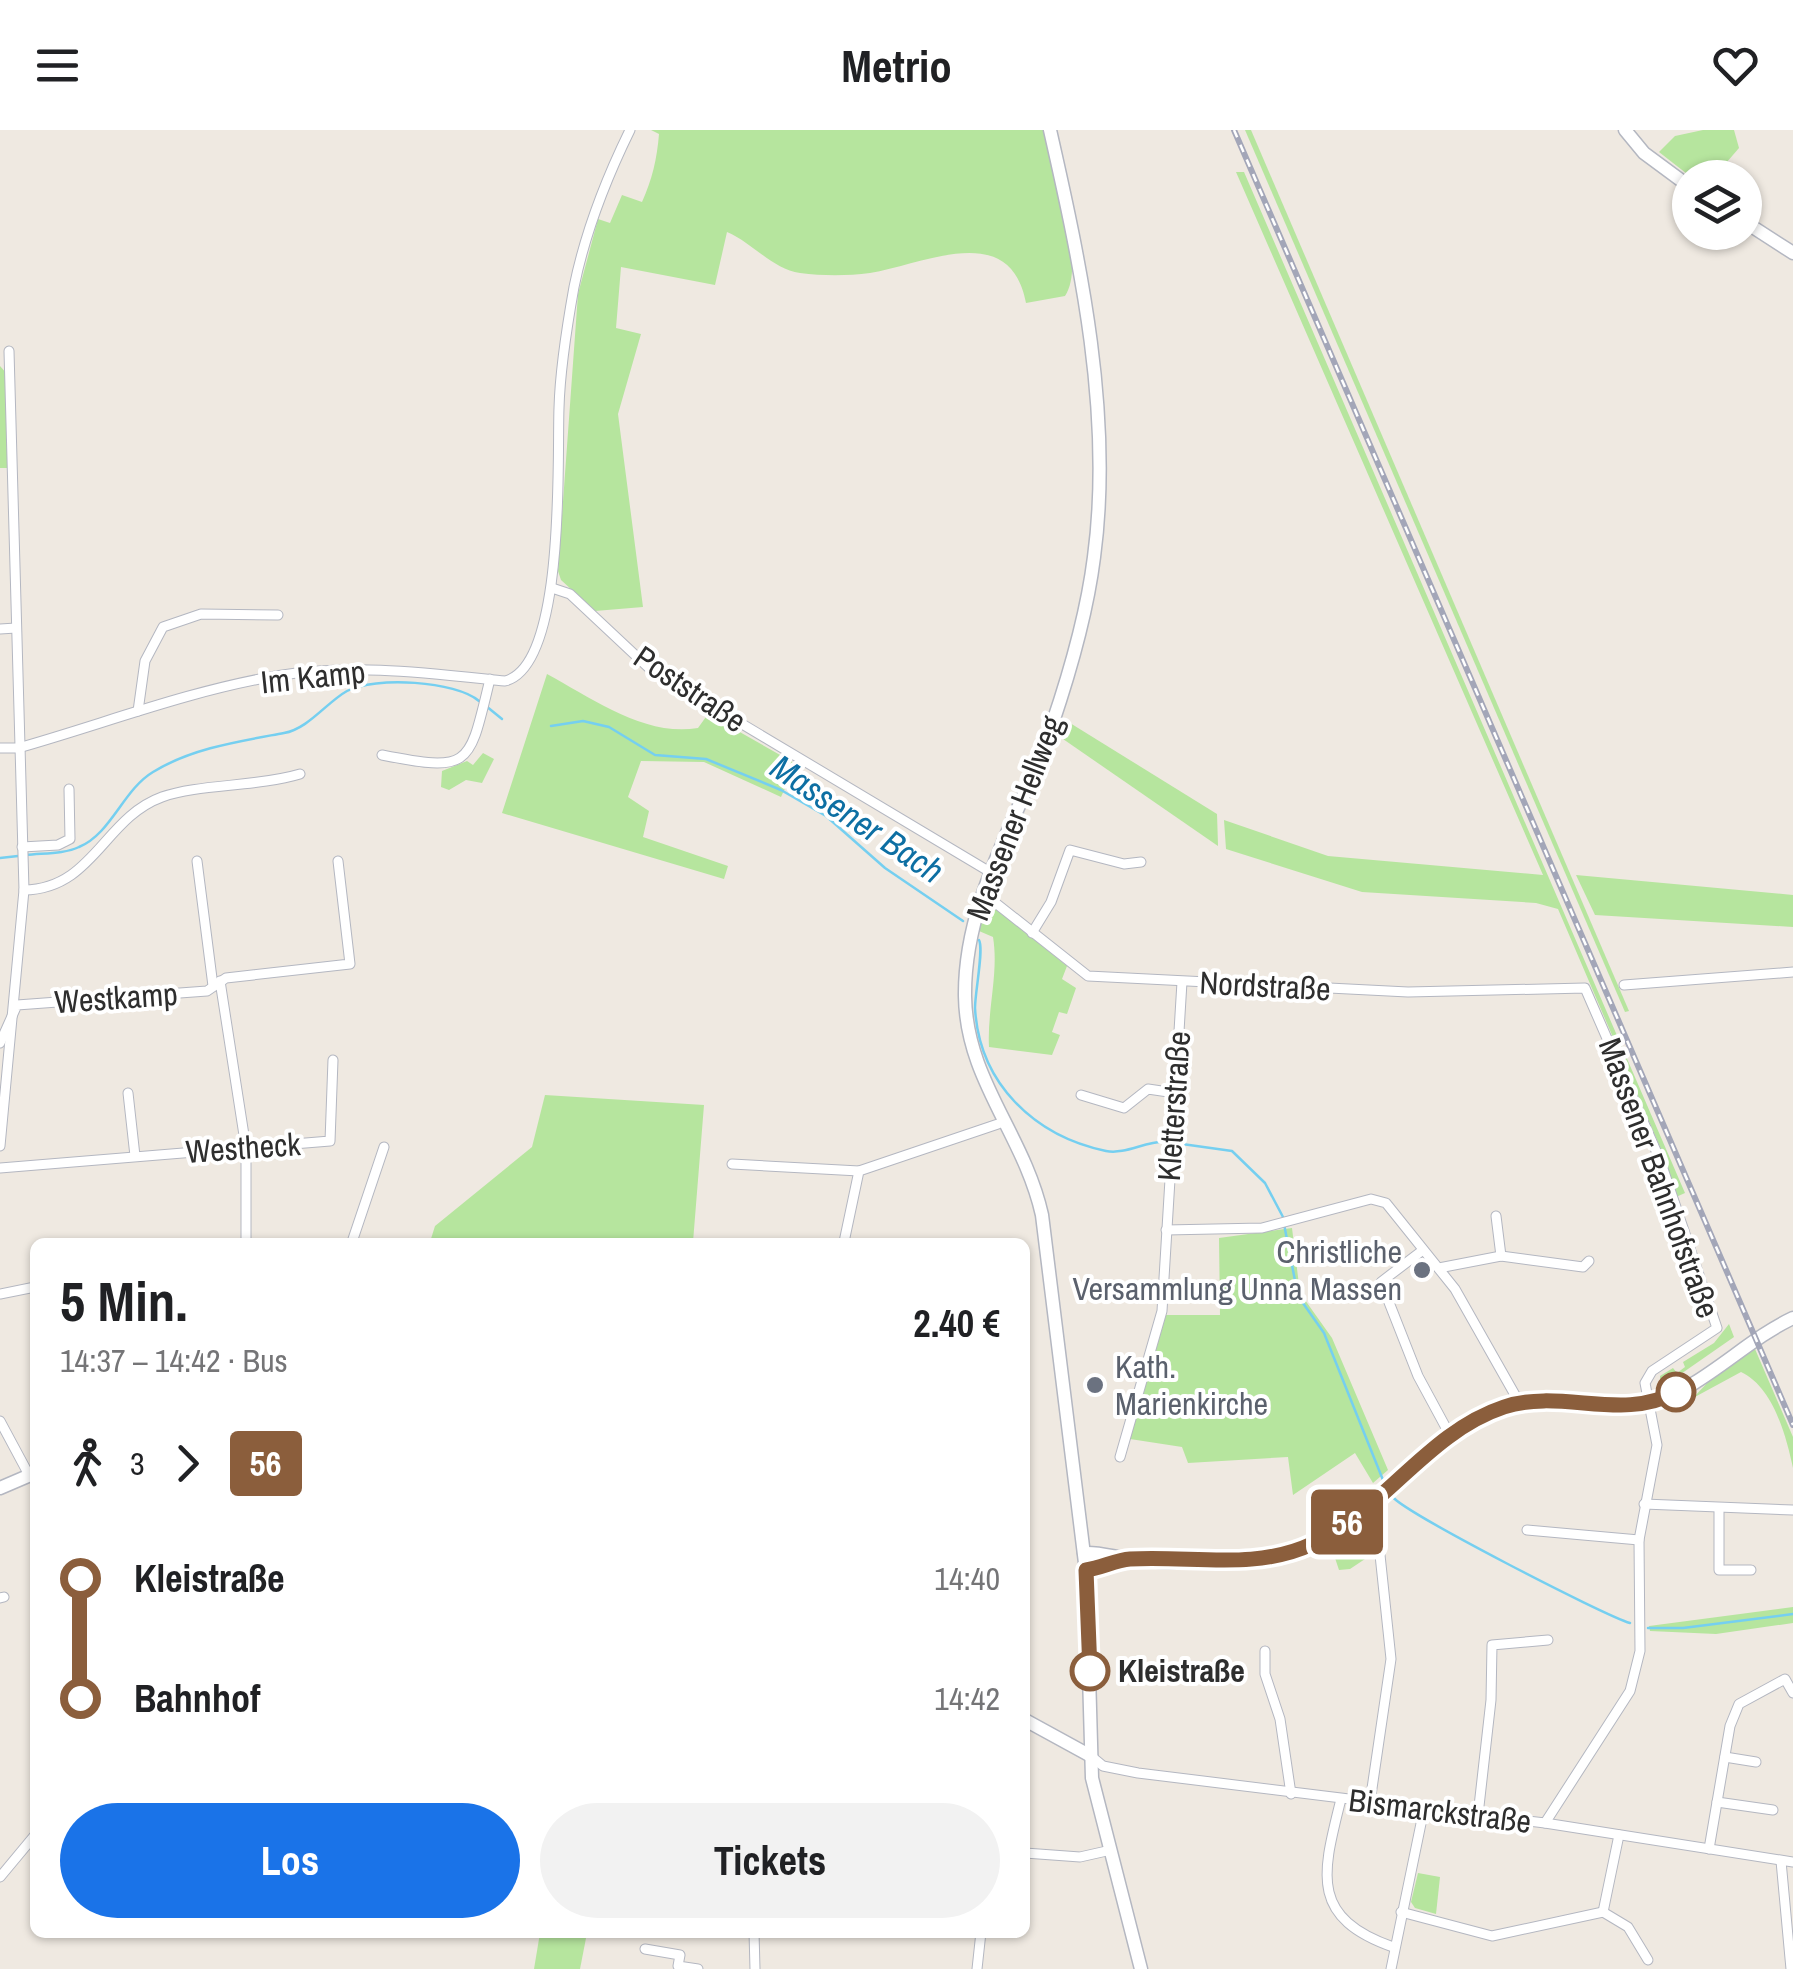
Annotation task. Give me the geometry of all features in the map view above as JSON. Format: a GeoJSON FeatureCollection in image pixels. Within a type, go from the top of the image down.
{"type":"FeatureCollection","features":[{"type":"Feature","properties":{"kind":"main road","name":"Massener Hellweg"},"geometry":{"type":"LineString","coordinates":[[1050,130],[1074,236],[1092,376],[1098,469],[1096,540],[1086,600],[1052,725],[990,872],[966,956],[966,1026],[974,1060],[1025,1158],[1042,1214],[1086,1570],[1089,1754],[1141,1969]]}},
{"type":"Feature","properties":{"kind":"main road"},"geometry":{"type":"LineString","coordinates":[[1625,130],[1644,153],[1672,174]]}},
{"type":"Feature","properties":{"kind":"main road"},"geometry":{"type":"LineString","coordinates":[[1762,233],[1793,253]]}},
{"type":"Feature","properties":{"kind":"main road","name":"Massener Bahnhofstraße"},"geometry":{"type":"LineString","coordinates":[[1084,1553],[1126,1559],[1243,1559],[1289,1553],[1325,1537],[1478,1418],[1519,1402],[1550,1399],[1618,1406],[1648,1404],[1676,1392],[1751,1339],[1793,1318]]}},
{"type":"Feature","properties":{"kind":"main road"},"geometry":{"type":"LineString","coordinates":[[0,1488],[30,1475]]}},
{"type":"Feature","properties":{"kind":"main road","name":"Massener Bahnhofstraße"},"geometry":{"type":"LineString","coordinates":[[1086,1570],[1126,1559]]}},
{"type":"Feature","properties":{"kind":"main road"},"geometry":{"type":"LineString","coordinates":[[1030,1723],[1089,1754]]}},
{"type":"Feature","properties":{"kind":"street"},"geometry":{"type":"LineString","coordinates":[[552,588],[559,404],[574,290],[592,223],[630,130]]}},
{"type":"Feature","properties":{"kind":"street"},"geometry":{"type":"LineString","coordinates":[[0,360],[9,350],[24,890],[17,1004],[0,1146]]}},
{"type":"Feature","properties":{"kind":"street","name":"Im Kamp"},"geometry":{"type":"LineString","coordinates":[[0,748],[18,748],[138,711],[278,676],[414,670],[490,679],[516,676],[536,641],[552,588]]}},
{"type":"Feature","properties":{"kind":"street","name":"Poststraße"},"geometry":{"type":"LineString","coordinates":[[552,588],[570,594],[650,668],[990,872]]}},
{"type":"Feature","properties":{"kind":"street","name":"Im Kamp"},"geometry":{"type":"LineString","coordinates":[[138,711],[145,661],[163,627],[201,614],[278,615]]}},
{"type":"Feature","properties":{"kind":"street"},"geometry":{"type":"LineString","coordinates":[[0,629],[16,628]]}},
{"type":"Feature","properties":{"kind":"street"},"geometry":{"type":"LineString","coordinates":[[382,754],[438,766],[456,763],[470,749],[490,679]]}},
{"type":"Feature","properties":{"kind":"street"},"geometry":{"type":"LineString","coordinates":[[24,890],[40,890],[72,878],[119,828],[161,797],[259,786],[300,774]]}},
{"type":"Feature","properties":{"kind":"street"},"geometry":{"type":"LineString","coordinates":[[22,849],[58,845],[70,839],[70,789]]}},
{"type":"Feature","properties":{"kind":"street"},"geometry":{"type":"LineString","coordinates":[[1032,933],[1050,902],[1070,850],[1124,864],[1141,862]]}},
{"type":"Feature","properties":{"kind":"street","name":"Westkamp"},"geometry":{"type":"LineString","coordinates":[[17,1004],[207,992],[216,984],[350,964],[338,860]]}},
{"type":"Feature","properties":{"kind":"street","name":"Westkamp"},"geometry":{"type":"LineString","coordinates":[[197,861],[216,984]]}},
{"type":"Feature","properties":{"kind":"street","name":"Nordstraße"},"geometry":{"type":"LineString","coordinates":[[983,893],[1088,976],[1408,992],[1576,985]]}},
{"type":"Feature","properties":{"kind":"street"},"geometry":{"type":"LineString","coordinates":[[1624,985],[1793,972]]}},
{"type":"Feature","properties":{"kind":"street","name":"Kletterstraße"},"geometry":{"type":"LineString","coordinates":[[1120,1457],[1162,1311],[1182,982]]}},
{"type":"Feature","properties":{"kind":"street"},"geometry":{"type":"LineString","coordinates":[[216,984],[246,1148],[246,1238]]}},
{"type":"Feature","properties":{"kind":"street","name":"Massener Bahnhofstraße"},"geometry":{"type":"LineString","coordinates":[[1576,985],[1585,988],[1590,997],[1650,1136],[1716,1326],[1714,1334],[1652,1371],[1645,1383],[1648,1404]]}},
{"type":"Feature","properties":{"kind":"street"},"geometry":{"type":"LineString","coordinates":[[0,1042],[17,1004]]}},
{"type":"Feature","properties":{"kind":"street","name":"Westheck"},"geometry":{"type":"LineString","coordinates":[[0,1168],[330,1141],[333,1060]]}},
{"type":"Feature","properties":{"kind":"street"},"geometry":{"type":"LineString","coordinates":[[1081,1095],[1124,1108],[1148,1088],[1176,1093]]}},
{"type":"Feature","properties":{"kind":"street"},"geometry":{"type":"LineString","coordinates":[[128,1093],[135,1156]]}},
{"type":"Feature","properties":{"kind":"street"},"geometry":{"type":"LineString","coordinates":[[732,1164],[859,1171],[998,1124]]}},
{"type":"Feature","properties":{"kind":"street"},"geometry":{"type":"LineString","coordinates":[[353,1238],[384,1146]]}},
{"type":"Feature","properties":{"kind":"street"},"geometry":{"type":"LineString","coordinates":[[845,1238],[859,1171]]}},
{"type":"Feature","properties":{"kind":"street","name":"Kletterstraße"},"geometry":{"type":"LineString","coordinates":[[1166,1230],[1279,1225],[1379,1200],[1438,1268],[1477,1324],[1519,1402]]}},
{"type":"Feature","properties":{"kind":"street"},"geometry":{"type":"LineString","coordinates":[[1496,1216],[1502,1256]]}},
{"type":"Feature","properties":{"kind":"street"},"geometry":{"type":"LineString","coordinates":[[1423,1250],[1381,1282],[1420,1379],[1451,1437]]}},
{"type":"Feature","properties":{"kind":"street"},"geometry":{"type":"LineString","coordinates":[[1438,1268],[1502,1256],[1583,1268],[1590,1262]]}},
{"type":"Feature","properties":{"kind":"street"},"geometry":{"type":"LineString","coordinates":[[0,1294],[30,1288]]}},
{"type":"Feature","properties":{"kind":"street"},"geometry":{"type":"LineString","coordinates":[[1545,1823],[1630,1692],[1638,1668],[1639,1540],[1657,1444],[1648,1404]]}},
{"type":"Feature","properties":{"kind":"street"},"geometry":{"type":"LineString","coordinates":[[0,1422],[30,1471]]}},
{"type":"Feature","properties":{"kind":"street"},"geometry":{"type":"LineString","coordinates":[[1644,1504],[1793,1510]]}},
{"type":"Feature","properties":{"kind":"street"},"geometry":{"type":"LineString","coordinates":[[1719,1509],[1720,1570],[1752,1570]]}},
{"type":"Feature","properties":{"kind":"street"},"geometry":{"type":"LineString","coordinates":[[1362,1510],[1378,1536],[1378,1566],[1391,1659],[1370,1802]]}},
{"type":"Feature","properties":{"kind":"street"},"geometry":{"type":"LineString","coordinates":[[1527,1530],[1639,1540]]}},
{"type":"Feature","properties":{"kind":"street"},"geometry":{"type":"LineString","coordinates":[[1478,1815],[1491,1700],[1492,1645],[1548,1640]]}},
{"type":"Feature","properties":{"kind":"street"},"geometry":{"type":"LineString","coordinates":[[1266,1651],[1265,1674],[1276,1704],[1291,1794]]}},
{"type":"Feature","properties":{"kind":"street"},"geometry":{"type":"LineString","coordinates":[[1709,1849],[1724,1757],[1739,1704],[1789,1676],[1793,1693]]}},
{"type":"Feature","properties":{"kind":"street","name":"Bismarckstraße"},"geometry":{"type":"LineString","coordinates":[[1089,1754],[1104,1766],[1138,1773],[1545,1823],[1793,1862]]}},
{"type":"Feature","properties":{"kind":"street"},"geometry":{"type":"LineString","coordinates":[[1724,1757],[1756,1762]]}},
{"type":"Feature","properties":{"kind":"street"},"geometry":{"type":"LineString","coordinates":[[1341,1799],[1324,1880],[1330,1904],[1343,1920],[1393,1948]]}},
{"type":"Feature","properties":{"kind":"street"},"geometry":{"type":"LineString","coordinates":[[1718,1802],[1773,1810]]}},
{"type":"Feature","properties":{"kind":"street"},"geometry":{"type":"LineString","coordinates":[[1391,1969],[1424,1809]]}},
{"type":"Feature","properties":{"kind":"street"},"geometry":{"type":"LineString","coordinates":[[1603,1912],[1619,1836]]}},
{"type":"Feature","properties":{"kind":"street"},"geometry":{"type":"LineString","coordinates":[[0,1877],[30,1840]]}},
{"type":"Feature","properties":{"kind":"street"},"geometry":{"type":"LineString","coordinates":[[1030,1853],[1080,1857],[1111,1850]]}},
{"type":"Feature","properties":{"kind":"street"},"geometry":{"type":"LineString","coordinates":[[1781,1861],[1791,1969]]}},
{"type":"Feature","properties":{"kind":"street"},"geometry":{"type":"LineString","coordinates":[[1401,1912],[1492,1936],[1603,1912],[1628,1928],[1648,1960]]}},
{"type":"Feature","properties":{"kind":"street"},"geometry":{"type":"LineString","coordinates":[[754,1938],[754,1969]]}},
{"type":"Feature","properties":{"kind":"street"},"geometry":{"type":"LineString","coordinates":[[977,1969],[980,1938]]}},
{"type":"Feature","properties":{"kind":"street"},"geometry":{"type":"LineString","coordinates":[[644,1949],[680,1955],[678,1966],[698,1969]]}},
{"type":"Feature","properties":{"kind":"green space"},"geometry":{"type":"Polygon","coordinates":[[[651,130],[1044,130],[1066,215],[1071,281],[1065,296],[1026,303],[1017,277],[1003,262],[984,254],[963,253],[870,273],[800,273],[780,266],[727,232],[715,285],[621,267],[616,328],[641,334],[618,414],[643,607],[595,611],[561,580],[558,571],[578,294],[598,219],[610,223],[622,195],[642,202],[658,143],[659,134],[651,130]]]}},
{"type":"Feature","properties":{"kind":"green space"},"geometry":{"type":"Polygon","coordinates":[[[1245,130],[1251,130],[1629,1011],[1625,1012],[1245,130]]]}},
{"type":"Feature","properties":{"kind":"green space"},"geometry":{"type":"Polygon","coordinates":[[[1703,130],[1734,130],[1739,148],[1729,160],[1672,162],[1659,152],[1675,136],[1703,130]]]}},
{"type":"Feature","properties":{"kind":"green space"},"geometry":{"type":"Polygon","coordinates":[[[1236,172],[1244,172],[1685,1193],[1676,1197],[1663,1154],[1558,909],[1536,903],[1362,892],[1226,849],[1224,820],[1328,856],[1543,875],[1236,172]]]}},
{"type":"Feature","properties":{"kind":"green space"},"geometry":{"type":"Polygon","coordinates":[[[0,366],[7,374],[7,468],[0,468],[0,366]]]}},
{"type":"Feature","properties":{"kind":"green space"},"geometry":{"type":"Polygon","coordinates":[[[547,674],[620,714],[659,727],[698,728],[708,714],[796,764],[781,797],[704,762],[641,761],[628,797],[649,811],[643,837],[728,866],[724,879],[502,813],[547,674]]]}},
{"type":"Feature","properties":{"kind":"green space"},"geometry":{"type":"Polygon","coordinates":[[[1070,723],[1217,814],[1218,846],[1063,739],[1070,723]]]}},
{"type":"Feature","properties":{"kind":"green space"},"geometry":{"type":"Polygon","coordinates":[[[483,753],[494,759],[482,783],[466,780],[449,790],[441,787],[442,771],[467,761],[473,765],[483,753]]]}},
{"type":"Feature","properties":{"kind":"green space"},"geometry":{"type":"Polygon","coordinates":[[[1576,875],[1793,895],[1793,927],[1595,915],[1576,875]]]}},
{"type":"Feature","properties":{"kind":"green space"},"geometry":{"type":"Polygon","coordinates":[[[991,905],[1067,966],[1062,979],[1076,988],[1067,1014],[1059,1012],[1052,1032],[1060,1035],[1052,1055],[989,1047],[993,937],[979,931],[985,908],[991,905]]]}},
{"type":"Feature","properties":{"kind":"green space"},"geometry":{"type":"Polygon","coordinates":[[[545,1095],[704,1105],[693,1238],[431,1238],[435,1226],[532,1147],[545,1095]]]}},
{"type":"Feature","properties":{"kind":"green space"},"geometry":{"type":"Polygon","coordinates":[[[1292,1228],[1300,1293],[1332,1338],[1388,1470],[1373,1483],[1355,1453],[1293,1495],[1288,1457],[1188,1463],[1182,1447],[1130,1439],[1166,1315],[1220,1315],[1219,1238],[1292,1228]]]}},
{"type":"Feature","properties":{"kind":"green space"},"geometry":{"type":"Polygon","coordinates":[[[1729,1324],[1734,1337],[1665,1385],[1660,1381],[1660,1376],[1673,1368],[1677,1373],[1685,1367],[1683,1362],[1714,1343],[1729,1324]]]}},
{"type":"Feature","properties":{"kind":"green space"},"geometry":{"type":"Polygon","coordinates":[[[1755,1349],[1793,1437],[1793,1468],[1776,1413],[1752,1379],[1741,1372],[1693,1398],[1710,1380],[1755,1349]]]}},
{"type":"Feature","properties":{"kind":"green space"},"geometry":{"type":"Polygon","coordinates":[[[1361,1527],[1369,1532],[1371,1555],[1350,1569],[1339,1570],[1331,1546],[1361,1527]]]}},
{"type":"Feature","properties":{"kind":"green space"},"geometry":{"type":"Polygon","coordinates":[[[1793,1607],[1793,1623],[1716,1634],[1650,1631],[1649,1626],[1793,1607]]]}},
{"type":"Feature","properties":{"kind":"green space"},"geometry":{"type":"Polygon","coordinates":[[[1418,1873],[1440,1877],[1436,1914],[1415,1908],[1411,1902],[1418,1873]]]}},
{"type":"Feature","properties":{"kind":"green space"},"geometry":{"type":"Polygon","coordinates":[[[539,1938],[586,1938],[580,1969],[534,1969],[539,1938]]]}},
{"type":"Feature","properties":{"kind":"waterway","name":"Massener Bach"},"geometry":{"type":"LineString","coordinates":[[26,855],[67,851],[90,841],[133,789],[168,764],[217,746],[293,730],[360,686],[395,682],[435,685],[479,701]]}},
{"type":"Feature","properties":{"kind":"waterway","name":"Massener Bach"},"geometry":{"type":"LineString","coordinates":[[486,706],[502,719]]}},
{"type":"Feature","properties":{"kind":"waterway","name":"Massener Bach"},"geometry":{"type":"LineString","coordinates":[[551,726],[583,721],[609,727],[655,755],[706,759],[781,790],[826,816],[885,868],[963,921]]}},
{"type":"Feature","properties":{"kind":"waterway","name":"Massener Bach"},"geometry":{"type":"LineString","coordinates":[[0,858],[18,856]]}},
{"type":"Feature","properties":{"kind":"waterway","name":"Massener Bach"},"geometry":{"type":"LineString","coordinates":[[979,940],[975,1008],[979,1035],[987,1060],[1015,1102],[1056,1133],[1106,1151],[1167,1142]]}},
{"type":"Feature","properties":{"kind":"waterway","name":"Massener Bach"},"geometry":{"type":"LineString","coordinates":[[1175,1143],[1232,1151],[1265,1183],[1283,1217]]}},
{"type":"Feature","properties":{"kind":"waterway","name":"Massener Bach"},"geometry":{"type":"LineString","coordinates":[[1284,1224],[1298,1296],[1324,1333],[1385,1485]]}},
{"type":"Feature","properties":{"kind":"waterway","name":"Massener Bach"},"geometry":{"type":"LineString","coordinates":[[1392,1496],[1505,1562],[1630,1623]]}},
{"type":"Feature","properties":{"kind":"waterway","name":"Massener Bach"},"geometry":{"type":"LineString","coordinates":[[1648,1628],[1683,1628],[1793,1614]]}},
{"type":"Feature","properties":{"kind":"railway"},"geometry":{"type":"LineString","coordinates":[[1234,130],[1793,1425]]}},
{"type":"Feature","properties":{"kind":"bus line","name":"56"},"geometry":{"type":"LineString","coordinates":[[1090,1671],[1086,1570],[1126,1559],[1243,1559],[1289,1553],[1345,1524],[1451,1437],[1498,1409],[1550,1399],[1634,1406],[1676,1392]]}},
{"type":"Feature","properties":{"kind":"place","name":"Christliche Versammlung Unna Massen"},"geometry":{"type":"Point","coordinates":[1422,1270]}},
{"type":"Feature","properties":{"kind":"place","name":"Kath. Marienkirche"},"geometry":{"type":"Point","coordinates":[1095,1385]}},
{"type":"Feature","properties":{"kind":"place","name":"Kleistraße"},"geometry":{"type":"Point","coordinates":[1090,1671]}}]}
